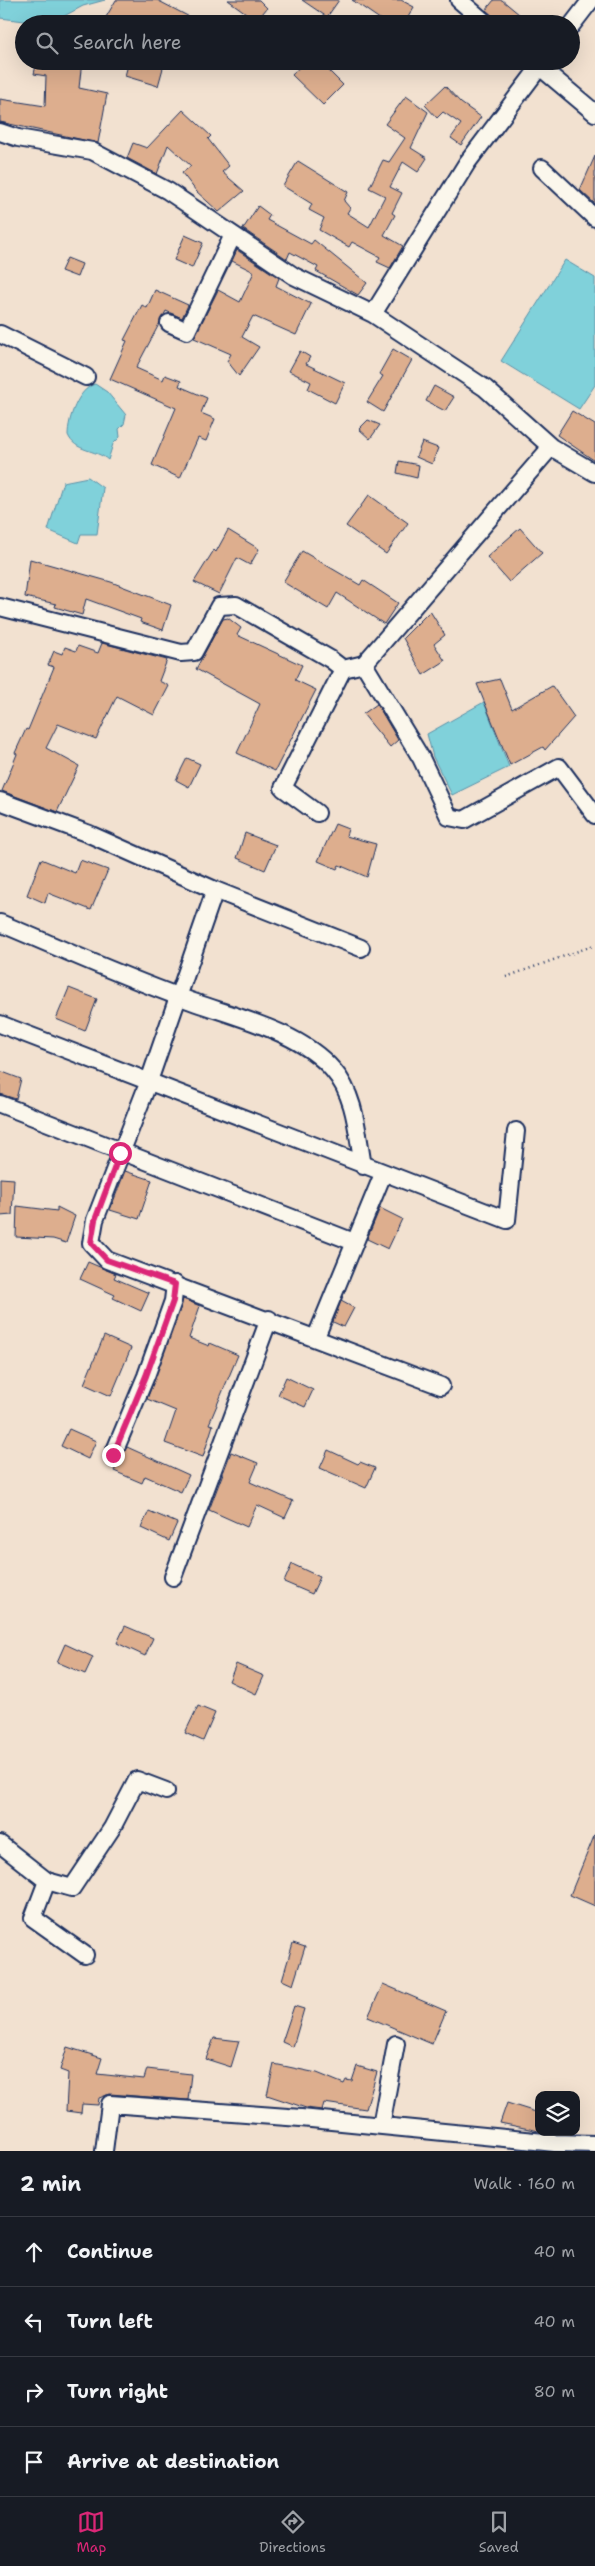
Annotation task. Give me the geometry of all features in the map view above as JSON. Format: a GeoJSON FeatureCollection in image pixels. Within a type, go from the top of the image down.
{"type":"FeatureCollection","features":[{"type":"Feature","properties":{"kind":"street"},"geometry":{"type":"LineString","coordinates":[[459,0],[477,15]]}},
{"type":"Feature","properties":{"kind":"street"},"geometry":{"type":"LineString","coordinates":[[579,15],[591,0]]}},
{"type":"Feature","properties":{"kind":"street"},"geometry":{"type":"LineString","coordinates":[[373,314],[467,163],[534,70]]}},
{"type":"Feature","properties":{"kind":"street"},"geometry":{"type":"LineString","coordinates":[[547,70],[595,113]]}},
{"type":"Feature","properties":{"kind":"street"},"geometry":{"type":"LineString","coordinates":[[0,132],[18,138],[92,152],[168,191],[294,276],[373,314],[485,388],[551,447],[595,473]]}},
{"type":"Feature","properties":{"kind":"street"},"geometry":{"type":"LineString","coordinates":[[542,168],[595,218]]}},
{"type":"Feature","properties":{"kind":"street"},"geometry":{"type":"LineString","coordinates":[[169,323],[187,331],[233,235]]}},
{"type":"Feature","properties":{"kind":"street"},"geometry":{"type":"LineString","coordinates":[[0,334],[86,377]]}},
{"type":"Feature","properties":{"kind":"street"},"geometry":{"type":"LineString","coordinates":[[317,813],[283,788],[343,669],[364,664],[551,447]]}},
{"type":"Feature","properties":{"kind":"street"},"geometry":{"type":"LineString","coordinates":[[0,607],[181,653],[194,652],[219,606],[236,605],[330,659],[343,669]]}},
{"type":"Feature","properties":{"kind":"street"},"geometry":{"type":"LineString","coordinates":[[364,664],[420,758],[449,817],[464,820],[559,767],[595,815]]}},
{"type":"Feature","properties":{"kind":"street"},"geometry":{"type":"LineString","coordinates":[[1,805],[89,834],[216,890],[360,948]]}},
{"type":"Feature","properties":{"kind":"street"},"geometry":{"type":"LineString","coordinates":[[216,890],[149,1081],[95,1220],[91,1243],[107,1260],[269,1319],[441,1386]]}},
{"type":"Feature","properties":{"kind":"street"},"geometry":{"type":"LineString","coordinates":[[0,923],[179,997],[293,1038],[320,1056],[350,1094],[363,1166]]}},
{"type":"Feature","properties":{"kind":"street"},"geometry":{"type":"LineString","coordinates":[[0,1024],[383,1174],[507,1220],[516,1131]]}},
{"type":"Feature","properties":{"kind":"street"},"geometry":{"type":"LineString","coordinates":[[0,1104],[120,1153],[354,1242]]}},
{"type":"Feature","properties":{"kind":"street"},"geometry":{"type":"LineString","coordinates":[[316,1337],[383,1174]]}},
{"type":"Feature","properties":{"kind":"street"},"geometry":{"type":"LineString","coordinates":[[113,1455],[146,1376],[173,1301],[175,1284]]}},
{"type":"Feature","properties":{"kind":"street"},"geometry":{"type":"LineString","coordinates":[[173,1577],[269,1319]]}},
{"type":"Feature","properties":{"kind":"street"},"geometry":{"type":"LineString","coordinates":[[0,1844],[47,1881],[72,1888],[112,1828],[137,1780],[166,1791]]}},
{"type":"Feature","properties":{"kind":"street"},"geometry":{"type":"LineString","coordinates":[[47,1881],[33,1918],[85,1955]]}},
{"type":"Feature","properties":{"kind":"street"},"geometry":{"type":"LineString","coordinates":[[381,2126],[396,2044]]}},
{"type":"Feature","properties":{"kind":"street"},"geometry":{"type":"LineString","coordinates":[[104,2151],[110,2104],[381,2126],[555,2143],[595,2144]]}},
{"type":"Feature","properties":{"kind":"path"},"geometry":{"type":"LineString","coordinates":[[506,977],[595,945]]}},
{"type":"Feature","properties":{"kind":"water"},"geometry":{"type":"Polygon","coordinates":[[[0,0],[105,0],[83,6],[66,15],[15,15],[15,20],[0,18],[0,0]]]}},
{"type":"Feature","properties":{"kind":"water"},"geometry":{"type":"Polygon","coordinates":[[[565,260],[595,278],[595,385],[579,409],[501,361],[565,260]]]}},
{"type":"Feature","properties":{"kind":"water"},"geometry":{"type":"Polygon","coordinates":[[[95,384],[107,392],[126,415],[124,424],[119,429],[120,437],[113,444],[108,460],[76,445],[68,435],[68,428],[75,405],[84,392],[95,384]]]}},
{"type":"Feature","properties":{"kind":"water"},"geometry":{"type":"Polygon","coordinates":[[[88,477],[103,488],[97,534],[81,534],[78,543],[48,530],[63,482],[88,477]]]}},
{"type":"Feature","properties":{"kind":"water"},"geometry":{"type":"Polygon","coordinates":[[[484,702],[509,767],[452,795],[433,757],[427,734],[484,702]]]}},
{"type":"Feature","properties":{"kind":"building"},"geometry":{"type":"Polygon","coordinates":[[[116,0],[157,0],[186,15],[107,15],[116,0]]]}},
{"type":"Feature","properties":{"kind":"building"},"geometry":{"type":"Polygon","coordinates":[[[228,0],[259,0],[267,8],[261,15],[245,15],[246,13],[228,0]]]}},
{"type":"Feature","properties":{"kind":"building"},"geometry":{"type":"Polygon","coordinates":[[[302,0],[339,0],[328,15],[324,15],[302,0]]]}},
{"type":"Feature","properties":{"kind":"building"},"geometry":{"type":"Polygon","coordinates":[[[352,0],[401,0],[414,7],[409,15],[374,15],[352,0]]]}},
{"type":"Feature","properties":{"kind":"building"},"geometry":{"type":"Polygon","coordinates":[[[494,0],[502,0],[520,15],[492,15],[486,10],[494,0]]]}},
{"type":"Feature","properties":{"kind":"building"},"geometry":{"type":"Polygon","coordinates":[[[35,70],[81,70],[79,88],[107,94],[98,143],[0,122],[0,99],[45,106],[46,76],[34,74],[35,70]]]}},
{"type":"Feature","properties":{"kind":"building"},"geometry":{"type":"Polygon","coordinates":[[[127,70],[162,70],[158,86],[125,76],[127,70]]]}},
{"type":"Feature","properties":{"kind":"building"},"geometry":{"type":"Polygon","coordinates":[[[297,70],[328,70],[343,85],[323,105],[292,75],[297,70]]]}},
{"type":"Feature","properties":{"kind":"building"},"geometry":{"type":"Polygon","coordinates":[[[445,86],[461,103],[481,117],[461,145],[451,138],[461,124],[443,112],[437,118],[425,105],[445,86]]]}},
{"type":"Feature","properties":{"kind":"building"},"geometry":{"type":"Polygon","coordinates":[[[406,96],[428,112],[411,148],[427,158],[418,172],[403,162],[390,187],[402,193],[392,213],[395,215],[384,235],[403,246],[390,268],[377,262],[380,257],[352,242],[349,247],[319,230],[324,218],[309,210],[312,204],[283,186],[298,161],[348,192],[344,201],[350,208],[347,213],[369,227],[385,196],[369,188],[383,160],[389,162],[405,138],[385,124],[406,96]]]}},
{"type":"Feature","properties":{"kind":"building"},"geometry":{"type":"Polygon","coordinates":[[[183,110],[211,136],[208,139],[229,166],[222,172],[244,191],[219,212],[196,191],[182,173],[191,166],[168,145],[157,174],[127,158],[133,143],[147,148],[183,110]]]}},
{"type":"Feature","properties":{"kind":"building"},"geometry":{"type":"Polygon","coordinates":[[[595,156],[595,204],[580,190],[595,156]]]}},
{"type":"Feature","properties":{"kind":"building"},"geometry":{"type":"Polygon","coordinates":[[[258,206],[270,215],[267,220],[311,244],[314,240],[367,283],[358,295],[316,271],[318,267],[290,252],[287,259],[243,229],[258,206]]]}},
{"type":"Feature","properties":{"kind":"building"},"geometry":{"type":"Polygon","coordinates":[[[185,235],[203,243],[192,268],[174,260],[185,235]]]}},
{"type":"Feature","properties":{"kind":"building"},"geometry":{"type":"Polygon","coordinates":[[[237,250],[279,278],[276,286],[311,304],[296,335],[253,316],[242,337],[259,347],[239,376],[227,361],[231,354],[194,338],[218,290],[240,302],[254,272],[232,261],[237,250]]]}},
{"type":"Feature","properties":{"kind":"building"},"geometry":{"type":"Polygon","coordinates":[[[67,258],[82,264],[77,277],[61,271],[67,258]]]}},
{"type":"Feature","properties":{"kind":"building"},"geometry":{"type":"Polygon","coordinates":[[[155,290],[188,305],[182,318],[166,311],[136,368],[163,380],[165,375],[181,381],[179,386],[207,398],[201,413],[215,419],[206,441],[198,438],[180,478],[152,465],[176,408],[110,379],[127,341],[124,340],[142,305],[147,308],[155,290]]]}},
{"type":"Feature","properties":{"kind":"building"},"geometry":{"type":"Polygon","coordinates":[[[393,349],[412,360],[383,412],[367,402],[383,376],[379,374],[393,349]]]}},
{"type":"Feature","properties":{"kind":"building"},"geometry":{"type":"Polygon","coordinates":[[[300,351],[310,357],[306,364],[345,383],[335,403],[308,389],[311,382],[289,371],[300,351]]]}},
{"type":"Feature","properties":{"kind":"building"},"geometry":{"type":"Polygon","coordinates":[[[434,386],[454,397],[445,411],[426,401],[434,386]]]}},
{"type":"Feature","properties":{"kind":"building"},"geometry":{"type":"Polygon","coordinates":[[[572,411],[595,425],[595,461],[557,435],[572,411]]]}},
{"type":"Feature","properties":{"kind":"building"},"geometry":{"type":"Polygon","coordinates":[[[368,420],[380,425],[370,439],[359,429],[368,420]]]}},
{"type":"Feature","properties":{"kind":"building"},"geometry":{"type":"Polygon","coordinates":[[[422,442],[438,448],[432,464],[416,457],[422,442]]]}},
{"type":"Feature","properties":{"kind":"building"},"geometry":{"type":"Polygon","coordinates":[[[399,461],[419,465],[417,478],[397,473],[399,461]]]}},
{"type":"Feature","properties":{"kind":"building"},"geometry":{"type":"Polygon","coordinates":[[[369,495],[408,523],[386,554],[346,526],[369,495]]]}},
{"type":"Feature","properties":{"kind":"building"},"geometry":{"type":"Polygon","coordinates":[[[520,528],[542,553],[509,582],[487,557],[520,528]]]}},
{"type":"Feature","properties":{"kind":"building"},"geometry":{"type":"Polygon","coordinates":[[[228,530],[259,549],[250,565],[237,558],[219,594],[194,582],[214,550],[216,552],[228,530]]]}},
{"type":"Feature","properties":{"kind":"building"},"geometry":{"type":"Polygon","coordinates":[[[302,551],[360,585],[363,580],[398,603],[384,624],[337,593],[328,609],[283,582],[302,551]]]}},
{"type":"Feature","properties":{"kind":"building"},"geometry":{"type":"Polygon","coordinates":[[[30,559],[111,582],[171,605],[163,630],[140,622],[141,619],[86,599],[82,615],[55,607],[56,604],[25,597],[30,559]]]}},
{"type":"Feature","properties":{"kind":"building"},"geometry":{"type":"Polygon","coordinates":[[[430,611],[445,635],[434,644],[445,661],[423,675],[403,638],[430,611]]]}},
{"type":"Feature","properties":{"kind":"building"},"geometry":{"type":"Polygon","coordinates":[[[228,618],[241,628],[237,635],[302,665],[295,680],[316,690],[275,771],[237,753],[260,704],[196,669],[223,619],[228,618]]]}},
{"type":"Feature","properties":{"kind":"building"},"geometry":{"type":"Polygon","coordinates":[[[102,643],[167,660],[159,681],[169,686],[154,715],[117,696],[96,739],[58,724],[46,748],[79,766],[57,812],[2,791],[17,754],[15,753],[26,729],[28,730],[54,667],[48,665],[54,651],[62,654],[65,647],[76,651],[78,646],[98,653],[102,643]]]}},
{"type":"Feature","properties":{"kind":"building"},"geometry":{"type":"Polygon","coordinates":[[[500,679],[512,709],[552,686],[574,717],[545,750],[543,747],[510,765],[477,684],[500,679]]]}},
{"type":"Feature","properties":{"kind":"building"},"geometry":{"type":"Polygon","coordinates":[[[377,704],[398,740],[390,747],[363,714],[377,704]]]}},
{"type":"Feature","properties":{"kind":"building"},"geometry":{"type":"Polygon","coordinates":[[[187,758],[200,764],[189,787],[176,780],[187,758]]]}},
{"type":"Feature","properties":{"kind":"building"},"geometry":{"type":"Polygon","coordinates":[[[335,824],[348,829],[346,836],[376,844],[367,877],[339,865],[337,869],[318,861],[335,824]]]}},
{"type":"Feature","properties":{"kind":"building"},"geometry":{"type":"Polygon","coordinates":[[[245,833],[276,845],[265,870],[237,858],[245,833]]]}},
{"type":"Feature","properties":{"kind":"building"},"geometry":{"type":"Polygon","coordinates":[[[41,859],[75,873],[80,860],[108,870],[91,910],[48,893],[45,903],[27,895],[41,859]]]}},
{"type":"Feature","properties":{"kind":"building"},"geometry":{"type":"Polygon","coordinates":[[[69,988],[97,999],[85,1031],[56,1019],[69,988]]]}},
{"type":"Feature","properties":{"kind":"building"},"geometry":{"type":"Polygon","coordinates":[[[0,1071],[21,1079],[16,1099],[0,1094],[0,1071]]]}},
{"type":"Feature","properties":{"kind":"building"},"geometry":{"type":"Polygon","coordinates":[[[125,1171],[152,1180],[139,1219],[110,1210],[125,1171]]]}},
{"type":"Feature","properties":{"kind":"building"},"geometry":{"type":"Polygon","coordinates":[[[0,1178],[14,1179],[12,1215],[0,1216],[0,1178]]]}},
{"type":"Feature","properties":{"kind":"building"},"geometry":{"type":"Polygon","coordinates":[[[17,1206],[57,1211],[57,1207],[75,1216],[66,1243],[53,1239],[16,1237],[17,1206]]]}},
{"type":"Feature","properties":{"kind":"building"},"geometry":{"type":"Polygon","coordinates":[[[380,1208],[402,1219],[388,1249],[367,1239],[380,1208]]]}},
{"type":"Feature","properties":{"kind":"building"},"geometry":{"type":"Polygon","coordinates":[[[88,1262],[116,1274],[114,1278],[149,1293],[141,1311],[113,1298],[115,1295],[80,1279],[88,1262]]]}},
{"type":"Feature","properties":{"kind":"building"},"geometry":{"type":"Polygon","coordinates":[[[183,1299],[200,1306],[189,1338],[209,1346],[210,1343],[238,1355],[209,1424],[213,1425],[203,1457],[165,1443],[176,1411],[147,1399],[183,1299]]]}},
{"type":"Feature","properties":{"kind":"building"},"geometry":{"type":"Polygon","coordinates":[[[341,1301],[354,1308],[344,1327],[333,1322],[341,1301]]]}},
{"type":"Feature","properties":{"kind":"building"},"geometry":{"type":"Polygon","coordinates":[[[104,1336],[131,1348],[111,1396],[84,1384],[104,1336]]]}},
{"type":"Feature","properties":{"kind":"building"},"geometry":{"type":"Polygon","coordinates":[[[286,1377],[313,1390],[305,1407],[278,1395],[286,1377]]]}},
{"type":"Feature","properties":{"kind":"building"},"geometry":{"type":"Polygon","coordinates":[[[69,1429],[96,1441],[88,1459],[61,1446],[69,1429]]]}},
{"type":"Feature","properties":{"kind":"building"},"geometry":{"type":"Polygon","coordinates":[[[127,1447],[189,1475],[181,1492],[145,1476],[142,1483],[114,1471],[127,1447]]]}},
{"type":"Feature","properties":{"kind":"building"},"geometry":{"type":"Polygon","coordinates":[[[328,1450],[358,1464],[360,1462],[375,1468],[366,1488],[320,1468],[328,1450]]]}},
{"type":"Feature","properties":{"kind":"building"},"geometry":{"type":"Polygon","coordinates":[[[231,1452],[258,1463],[250,1482],[293,1501],[285,1518],[257,1505],[247,1527],[209,1510],[231,1452]]]}},
{"type":"Feature","properties":{"kind":"building"},"geometry":{"type":"Polygon","coordinates":[[[149,1511],[177,1523],[169,1541],[141,1528],[149,1511]]]}},
{"type":"Feature","properties":{"kind":"building"},"geometry":{"type":"Polygon","coordinates":[[[292,1564],[320,1577],[312,1594],[284,1582],[292,1564]]]}},
{"type":"Feature","properties":{"kind":"building"},"geometry":{"type":"Polygon","coordinates":[[[125,1626],[153,1638],[145,1656],[117,1643],[125,1626]]]}},
{"type":"Feature","properties":{"kind":"building"},"geometry":{"type":"Polygon","coordinates":[[[65,1644],[93,1657],[85,1674],[57,1662],[65,1644]]]}},
{"type":"Feature","properties":{"kind":"building"},"geometry":{"type":"Polygon","coordinates":[[[236,1664],[264,1676],[256,1694],[229,1681],[236,1664]]]}},
{"type":"Feature","properties":{"kind":"building"},"geometry":{"type":"Polygon","coordinates":[[[198,1706],[215,1713],[203,1741],[185,1733],[198,1706]]]}},
{"type":"Feature","properties":{"kind":"building"},"geometry":{"type":"Polygon","coordinates":[[[595,1834],[595,1906],[570,1895],[595,1834]]]}},
{"type":"Feature","properties":{"kind":"building"},"geometry":{"type":"Polygon","coordinates":[[[293,1943],[305,1947],[293,1985],[282,1980],[293,1943]]]}},
{"type":"Feature","properties":{"kind":"building"},"geometry":{"type":"Polygon","coordinates":[[[383,1984],[446,2011],[432,2044],[368,2017],[383,1984]]]}},
{"type":"Feature","properties":{"kind":"building"},"geometry":{"type":"Polygon","coordinates":[[[294,2006],[304,2009],[293,2047],[282,2042],[294,2006]]]}},
{"type":"Feature","properties":{"kind":"building"},"geometry":{"type":"Polygon","coordinates":[[[214,2038],[239,2041],[231,2067],[206,2059],[214,2038]]]}},
{"type":"Feature","properties":{"kind":"building"},"geometry":{"type":"Polygon","coordinates":[[[67,2047],[102,2058],[97,2074],[144,2079],[147,2069],[191,2074],[188,2100],[110,2094],[99,2098],[98,2105],[82,2104],[81,2113],[66,2111],[68,2073],[60,2070],[67,2047]]]}},
{"type":"Feature","properties":{"kind":"building"},"geometry":{"type":"Polygon","coordinates":[[[274,2064],[317,2073],[344,2084],[346,2080],[352,2081],[357,2066],[377,2072],[366,2109],[324,2103],[322,2110],[306,2108],[267,2095],[274,2064]]]}},
{"type":"Feature","properties":{"kind":"building"},"geometry":{"type":"Polygon","coordinates":[[[507,2103],[535,2112],[535,2130],[500,2123],[507,2103]]]}},
{"type":"Feature","properties":{"kind":"route"},"geometry":{"type":"LineString","coordinates":[[113,1455],[146,1376],[173,1301],[175,1284],[107,1260],[98,1253],[91,1243],[95,1220],[120,1153]]}}]}
